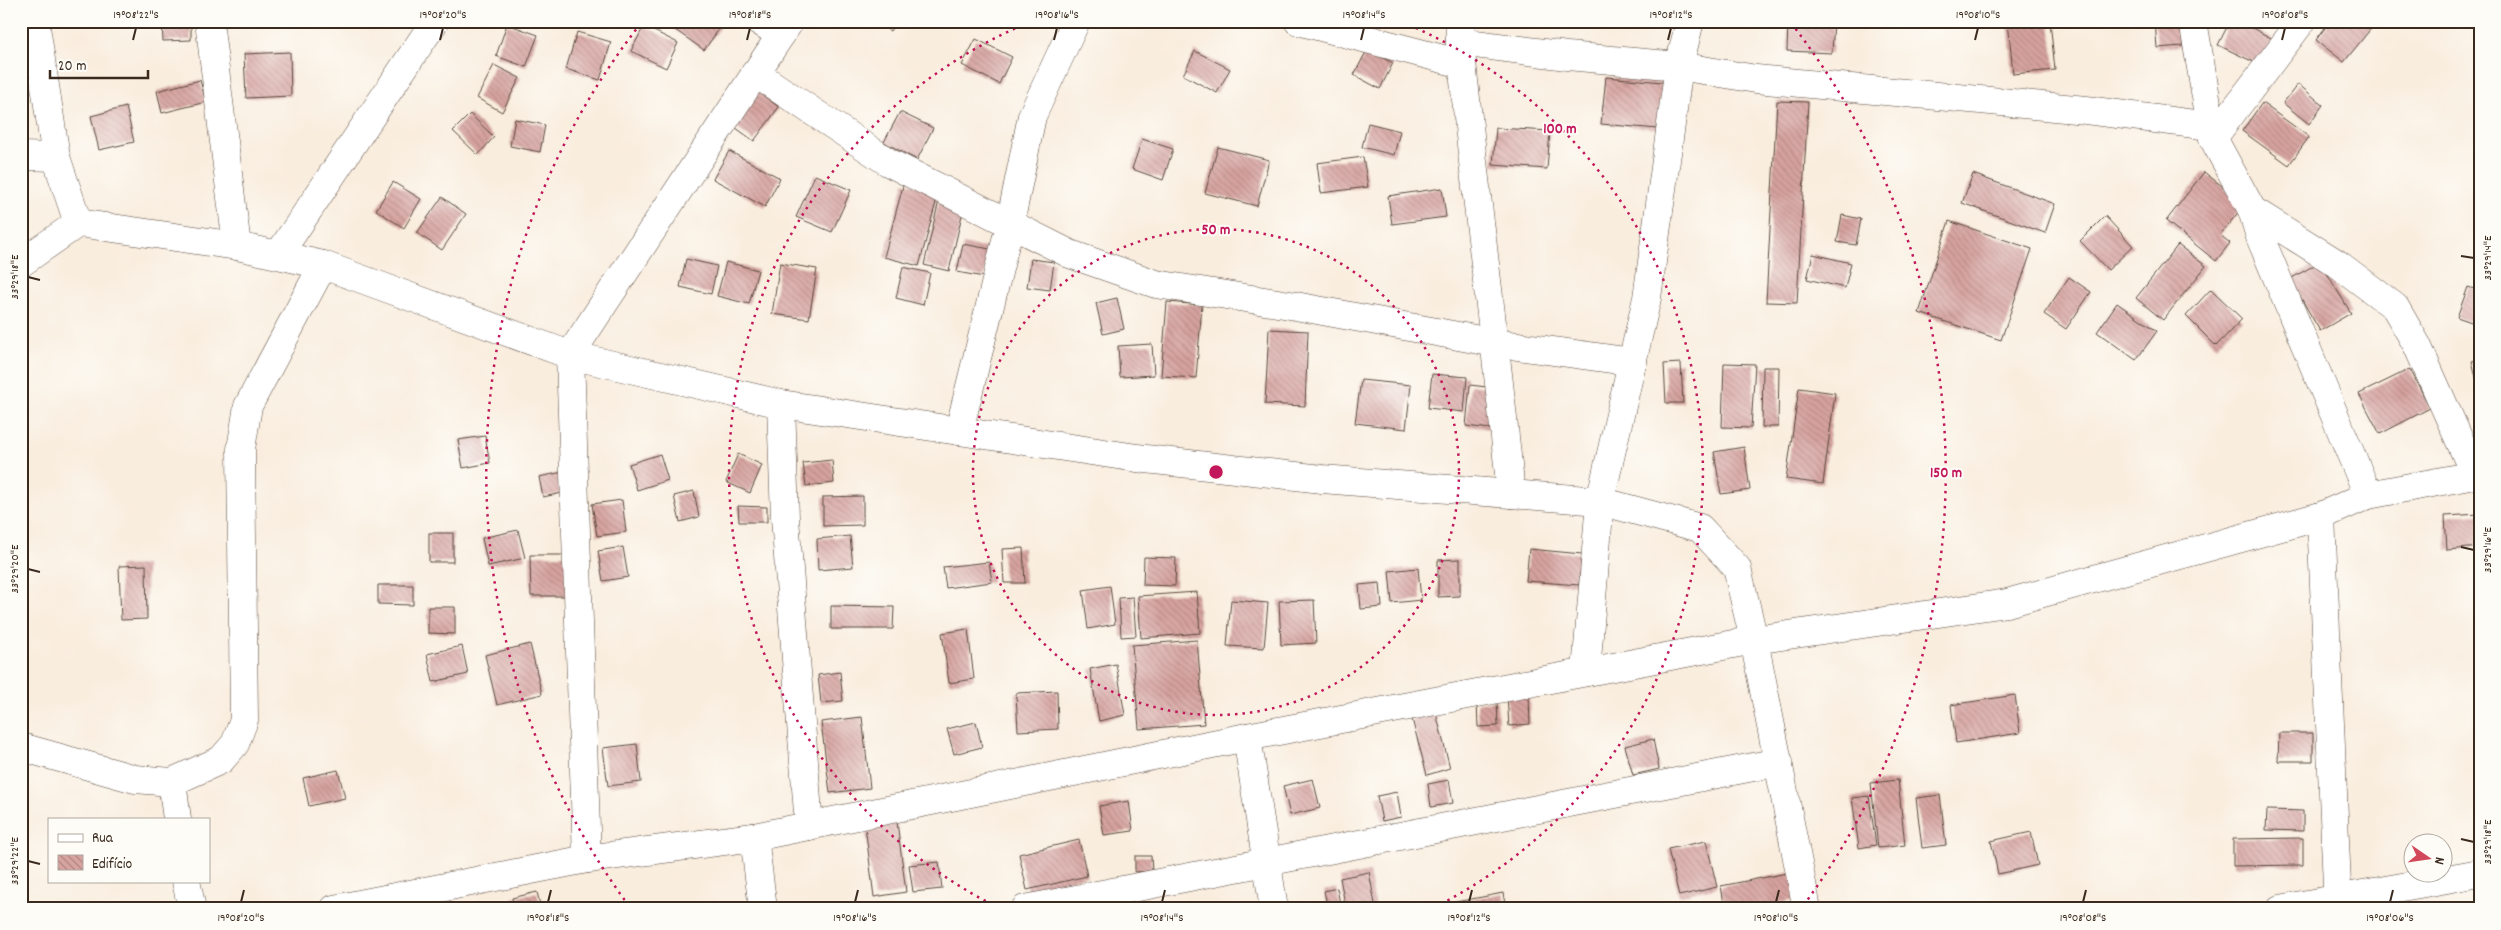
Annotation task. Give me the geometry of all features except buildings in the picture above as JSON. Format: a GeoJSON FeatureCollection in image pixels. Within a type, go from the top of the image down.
{"type":"FeatureCollection","features":[{"type":"Feature","properties":{"kind":"street"},"geometry":{"type":"LineString","coordinates":[[35,21],[56,157],[78,223]]}},
{"type":"Feature","properties":{"kind":"street"},"geometry":{"type":"LineString","coordinates":[[208,21],[237,246]]}},
{"type":"Feature","properties":{"kind":"street"},"geometry":{"type":"LineString","coordinates":[[410,21],[417,49]]}},
{"type":"Feature","properties":{"kind":"street"},"geometry":{"type":"LineString","coordinates":[[279,254],[435,21]]}},
{"type":"Feature","properties":{"kind":"street"},"geometry":{"type":"LineString","coordinates":[[959,431],[1010,224],[1032,116],[1076,21]]}},
{"type":"Feature","properties":{"kind":"street"},"geometry":{"type":"LineString","coordinates":[[1298,21],[1568,56],[1679,66],[1756,79],[2086,110],[2211,132]]}},
{"type":"Feature","properties":{"kind":"street"},"geometry":{"type":"LineString","coordinates":[[1586,672],[1600,501],[1646,298],[1679,66],[1690,21]]}},
{"type":"Feature","properties":{"kind":"street"},"geometry":{"type":"LineString","coordinates":[[2193,21],[2211,132],[2252,210],[2260,237],[2368,495]]}},
{"type":"Feature","properties":{"kind":"street"},"geometry":{"type":"LineString","coordinates":[[2211,132],[2302,21]]}},
{"type":"Feature","properties":{"kind":"street"},"geometry":{"type":"LineString","coordinates":[[587,859],[570,355],[756,73],[777,26]]}},
{"type":"Feature","properties":{"kind":"street"},"geometry":{"type":"LineString","coordinates":[[1461,42],[1477,206],[1496,343],[1511,494]]}},
{"type":"Feature","properties":{"kind":"street"},"geometry":{"type":"LineString","coordinates":[[756,73],[888,162],[1070,254],[1156,284],[1496,343],[1633,362]]}},
{"type":"Feature","properties":{"kind":"street"},"geometry":{"type":"LineString","coordinates":[[21,156],[56,157]]}},
{"type":"Feature","properties":{"kind":"street"},"geometry":{"type":"LineString","coordinates":[[334,909],[587,859],[754,837],[1247,737],[1754,640],[2007,603],[2321,516],[2368,495],[2477,475],[2417,344],[2395,307],[2338,264],[2252,210]]}},
{"type":"Feature","properties":{"kind":"street"},"geometry":{"type":"LineString","coordinates":[[21,263],[78,223],[237,246],[323,265],[570,355],[781,404],[1138,458],[1312,478],[1600,501],[1700,528],[1737,568],[1754,640],[1807,909]]}},
{"type":"Feature","properties":{"kind":"street"},"geometry":{"type":"LineString","coordinates":[[21,747],[135,779],[172,782],[220,760],[235,744],[244,720],[242,449],[248,406],[323,265]]}},
{"type":"Feature","properties":{"kind":"street"},"geometry":{"type":"LineString","coordinates":[[781,404],[787,537],[809,826]]}},
{"type":"Feature","properties":{"kind":"street"},"geometry":{"type":"LineString","coordinates":[[2321,516],[2338,904]]}},
{"type":"Feature","properties":{"kind":"street"},"geometry":{"type":"LineString","coordinates":[[1247,737],[1274,909]]}},
{"type":"Feature","properties":{"kind":"street"},"geometry":{"type":"LineString","coordinates":[[1025,909],[1779,762]]}},
{"type":"Feature","properties":{"kind":"street"},"geometry":{"type":"LineString","coordinates":[[172,782],[177,818]]}},
{"type":"Feature","properties":{"kind":"street"},"geometry":{"type":"LineString","coordinates":[[754,837],[763,909]]}},
{"type":"Feature","properties":{"kind":"street"},"geometry":{"type":"LineString","coordinates":[[2280,909],[2338,904],[2480,874]]}},
{"type":"Feature","properties":{"kind":"street"},"geometry":{"type":"LineString","coordinates":[[186,882],[192,909]]}}]}
